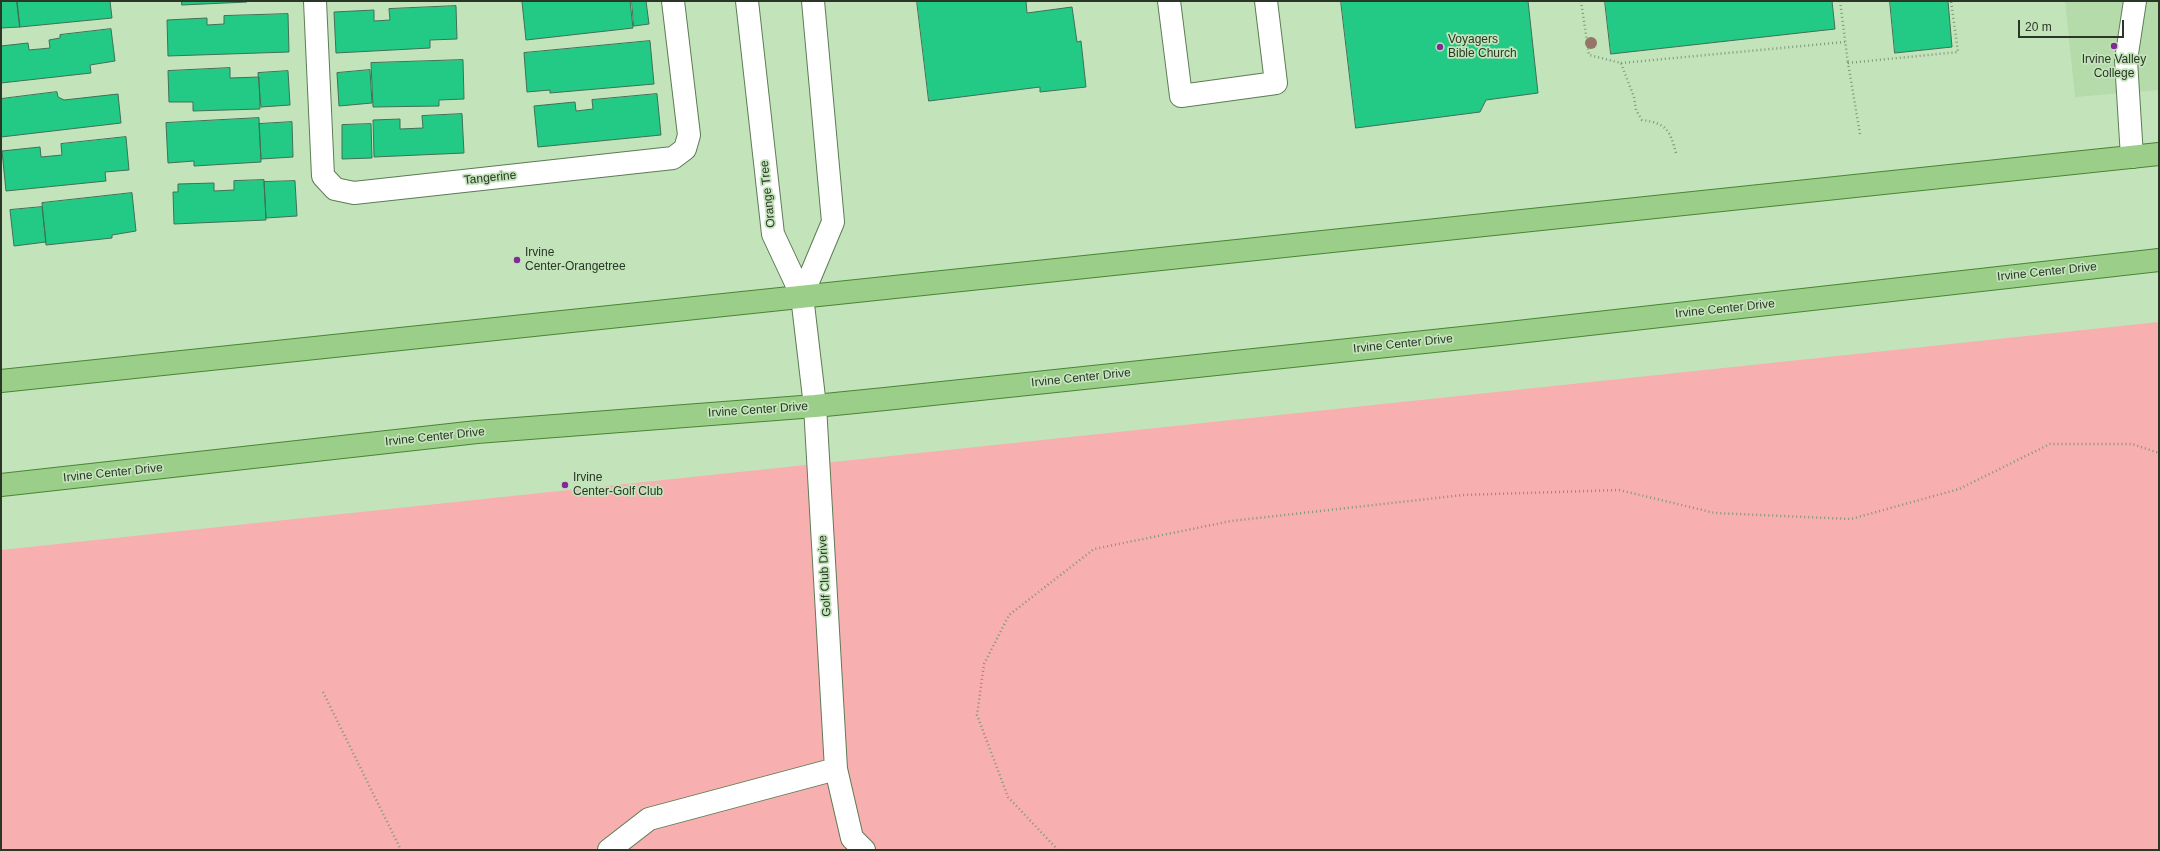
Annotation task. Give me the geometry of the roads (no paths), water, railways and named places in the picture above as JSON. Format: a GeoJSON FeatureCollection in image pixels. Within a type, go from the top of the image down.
{"type":"FeatureCollection","features":[{"type":"Feature","properties":{"kind":"main road"},"geometry":{"type":"LineString","coordinates":[[1,381],[2159,154]]}},
{"type":"Feature","properties":{"kind":"main road","name":"Irvine Center Drive"},"geometry":{"type":"LineString","coordinates":[[1,486],[478,432],[815,406],[1500,334],[2159,260]]}},
{"type":"Feature","properties":{"kind":"street","name":"Tangerine"},"geometry":{"type":"LineString","coordinates":[[315,1],[323,176],[335,189],[354,193],[673,158],[685,149],[689,135],[673,1]]}},
{"type":"Feature","properties":{"kind":"street","name":"Orange Tree"},"geometry":{"type":"LineString","coordinates":[[747,1],[773,234],[802,296]]}},
{"type":"Feature","properties":{"kind":"street"},"geometry":{"type":"LineString","coordinates":[[802,296],[833,222],[812,1]]}},
{"type":"Feature","properties":{"kind":"street"},"geometry":{"type":"LineString","coordinates":[[1169,1],[1181,96],[1276,83],[1266,1]]}},
{"type":"Feature","properties":{"kind":"street"},"geometry":{"type":"LineString","coordinates":[[2132,157],[2126,60],[2135,1]]}},
{"type":"Feature","properties":{"kind":"street","name":"Golf Club Drive"},"geometry":{"type":"LineString","coordinates":[[802,296],[815,406],[836,769],[852,838],[864,850]]}},
{"type":"Feature","properties":{"kind":"street"},"geometry":{"type":"LineString","coordinates":[[609,850],[650,819],[836,769]]}},
{"type":"Feature","properties":{"kind":"place","name":"Irvine Valley College"},"geometry":{"type":"Point","coordinates":[2114,46]}},
{"type":"Feature","properties":{"kind":"place","name":"Voyagers Bible Church"},"geometry":{"type":"Point","coordinates":[1440,47]}},
{"type":"Feature","properties":{"kind":"place","name":"Irvine Center-Orangetree"},"geometry":{"type":"Point","coordinates":[517,260]}},
{"type":"Feature","properties":{"kind":"place","name":"Irvine Center-Golf Club"},"geometry":{"type":"Point","coordinates":[565,485]}}]}
